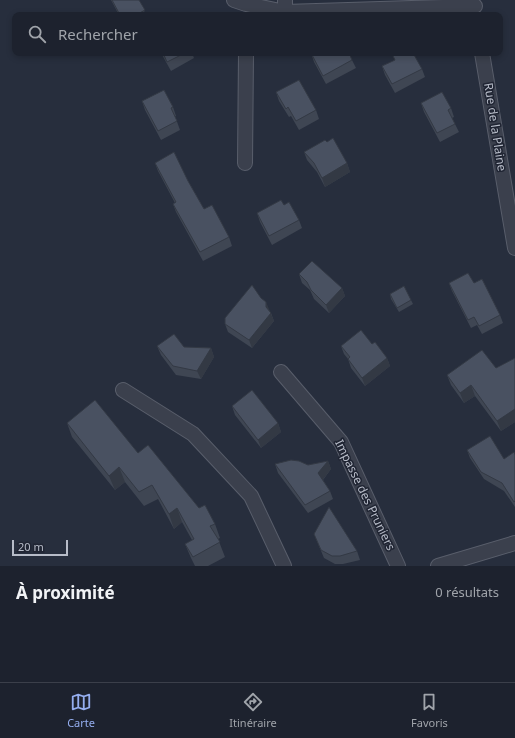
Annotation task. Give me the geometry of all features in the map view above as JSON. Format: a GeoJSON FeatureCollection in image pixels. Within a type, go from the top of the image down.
{"type":"FeatureCollection","features":[{"type":"Feature","properties":{"kind":"street"},"geometry":{"type":"LineString","coordinates":[[242,6],[475,7]]}},
{"type":"Feature","properties":{"kind":"street"},"geometry":{"type":"LineString","coordinates":[[245,164],[246,56]]}},
{"type":"Feature","properties":{"kind":"street","name":"Rue de la Plaine"},"geometry":{"type":"LineString","coordinates":[[483,56],[515,248]]}},
{"type":"Feature","properties":{"kind":"street","name":"Impasse des Pruniers"},"geometry":{"type":"LineString","coordinates":[[281,372],[341,442],[398,566]]}},
{"type":"Feature","properties":{"kind":"street"},"geometry":{"type":"LineString","coordinates":[[123,390],[192,434],[251,496],[284,566]]}},
{"type":"Feature","properties":{"kind":"street"},"geometry":{"type":"LineString","coordinates":[[438,566],[515,542]]}},
{"type":"Feature","properties":{"kind":"building"},"geometry":{"type":"Polygon","coordinates":[[[112,0],[139,0],[145,10],[141,12],[118,12],[112,0]]]}},
{"type":"Feature","properties":{"kind":"building"},"geometry":{"type":"Polygon","coordinates":[[[164,56],[179,56],[167,62],[164,56]]]}},
{"type":"Feature","properties":{"kind":"building"},"geometry":{"type":"Polygon","coordinates":[[[313,56],[350,56],[352,60],[323,76],[313,56]]]}},
{"type":"Feature","properties":{"kind":"building"},"geometry":{"type":"Polygon","coordinates":[[[393,56],[415,56],[422,69],[392,84],[382,66],[395,60],[393,56]]]}},
{"type":"Feature","properties":{"kind":"building"},"geometry":{"type":"Polygon","coordinates":[[[299,80],[316,110],[296,121],[288,107],[286,109],[276,92],[299,80]]]}},
{"type":"Feature","properties":{"kind":"building"},"geometry":{"type":"Polygon","coordinates":[[[164,90],[173,107],[171,108],[177,121],[158,131],[142,101],[164,90]]]}},
{"type":"Feature","properties":{"kind":"building"},"geometry":{"type":"Polygon","coordinates":[[[442,92],[451,108],[448,110],[455,124],[437,133],[421,103],[442,92]]]}},
{"type":"Feature","properties":{"kind":"building"},"geometry":{"type":"Polygon","coordinates":[[[333,138],[347,163],[322,178],[314,163],[304,152],[325,140],[327,142],[333,138]]]}},
{"type":"Feature","properties":{"kind":"building"},"geometry":{"type":"Polygon","coordinates":[[[174,152],[204,209],[212,205],[229,237],[200,252],[173,204],[176,202],[155,163],[174,152]]]}},
{"type":"Feature","properties":{"kind":"building"},"geometry":{"type":"Polygon","coordinates":[[[281,200],[284,205],[289,202],[299,220],[269,236],[257,213],[281,200]]]}},
{"type":"Feature","properties":{"kind":"building"},"geometry":{"type":"Polygon","coordinates":[[[312,261],[342,288],[326,305],[311,290],[307,282],[299,274],[312,261]]]}},
{"type":"Feature","properties":{"kind":"building"},"geometry":{"type":"Polygon","coordinates":[[[468,273],[474,283],[482,279],[500,315],[479,326],[474,317],[468,320],[449,283],[468,273]]]}},
{"type":"Feature","properties":{"kind":"building"},"geometry":{"type":"Polygon","coordinates":[[[252,285],[261,298],[266,302],[266,307],[271,313],[249,340],[225,324],[225,318],[252,285]]]}},
{"type":"Feature","properties":{"kind":"building"},"geometry":{"type":"Polygon","coordinates":[[[404,286],[411,300],[397,308],[390,294],[404,286]]]}},
{"type":"Feature","properties":{"kind":"building"},"geometry":{"type":"Polygon","coordinates":[[[361,330],[372,344],[375,342],[387,358],[362,378],[348,359],[350,357],[341,346],[361,330]]]}},
{"type":"Feature","properties":{"kind":"building"},"geometry":{"type":"Polygon","coordinates":[[[174,334],[184,347],[211,348],[197,371],[173,366],[157,346],[174,334]]]}},
{"type":"Feature","properties":{"kind":"building"},"geometry":{"type":"Polygon","coordinates":[[[482,350],[496,368],[515,358],[515,409],[497,421],[471,385],[460,393],[447,375],[482,350]]]}},
{"type":"Feature","properties":{"kind":"building"},"geometry":{"type":"Polygon","coordinates":[[[252,390],[278,423],[258,440],[232,406],[252,390]]]}},
{"type":"Feature","properties":{"kind":"building"},"geometry":{"type":"Polygon","coordinates":[[[95,400],[138,453],[148,445],[199,508],[205,505],[215,524],[210,526],[220,542],[193,557],[185,544],[194,539],[177,508],[169,514],[152,485],[139,492],[119,467],[109,476],[67,423],[95,400]]]}},
{"type":"Feature","properties":{"kind":"building"},"geometry":{"type":"Polygon","coordinates":[[[490,436],[504,459],[514,452],[514,502],[502,483],[481,472],[467,450],[490,436]]]}},
{"type":"Feature","properties":{"kind":"building"},"geometry":{"type":"Polygon","coordinates":[[[291,460],[299,461],[308,465],[328,461],[318,473],[330,491],[305,505],[275,464],[291,460]]]}},
{"type":"Feature","properties":{"kind":"building"},"geometry":{"type":"Polygon","coordinates":[[[329,507],[357,551],[340,556],[332,556],[321,550],[314,534],[329,507]]]}}]}
